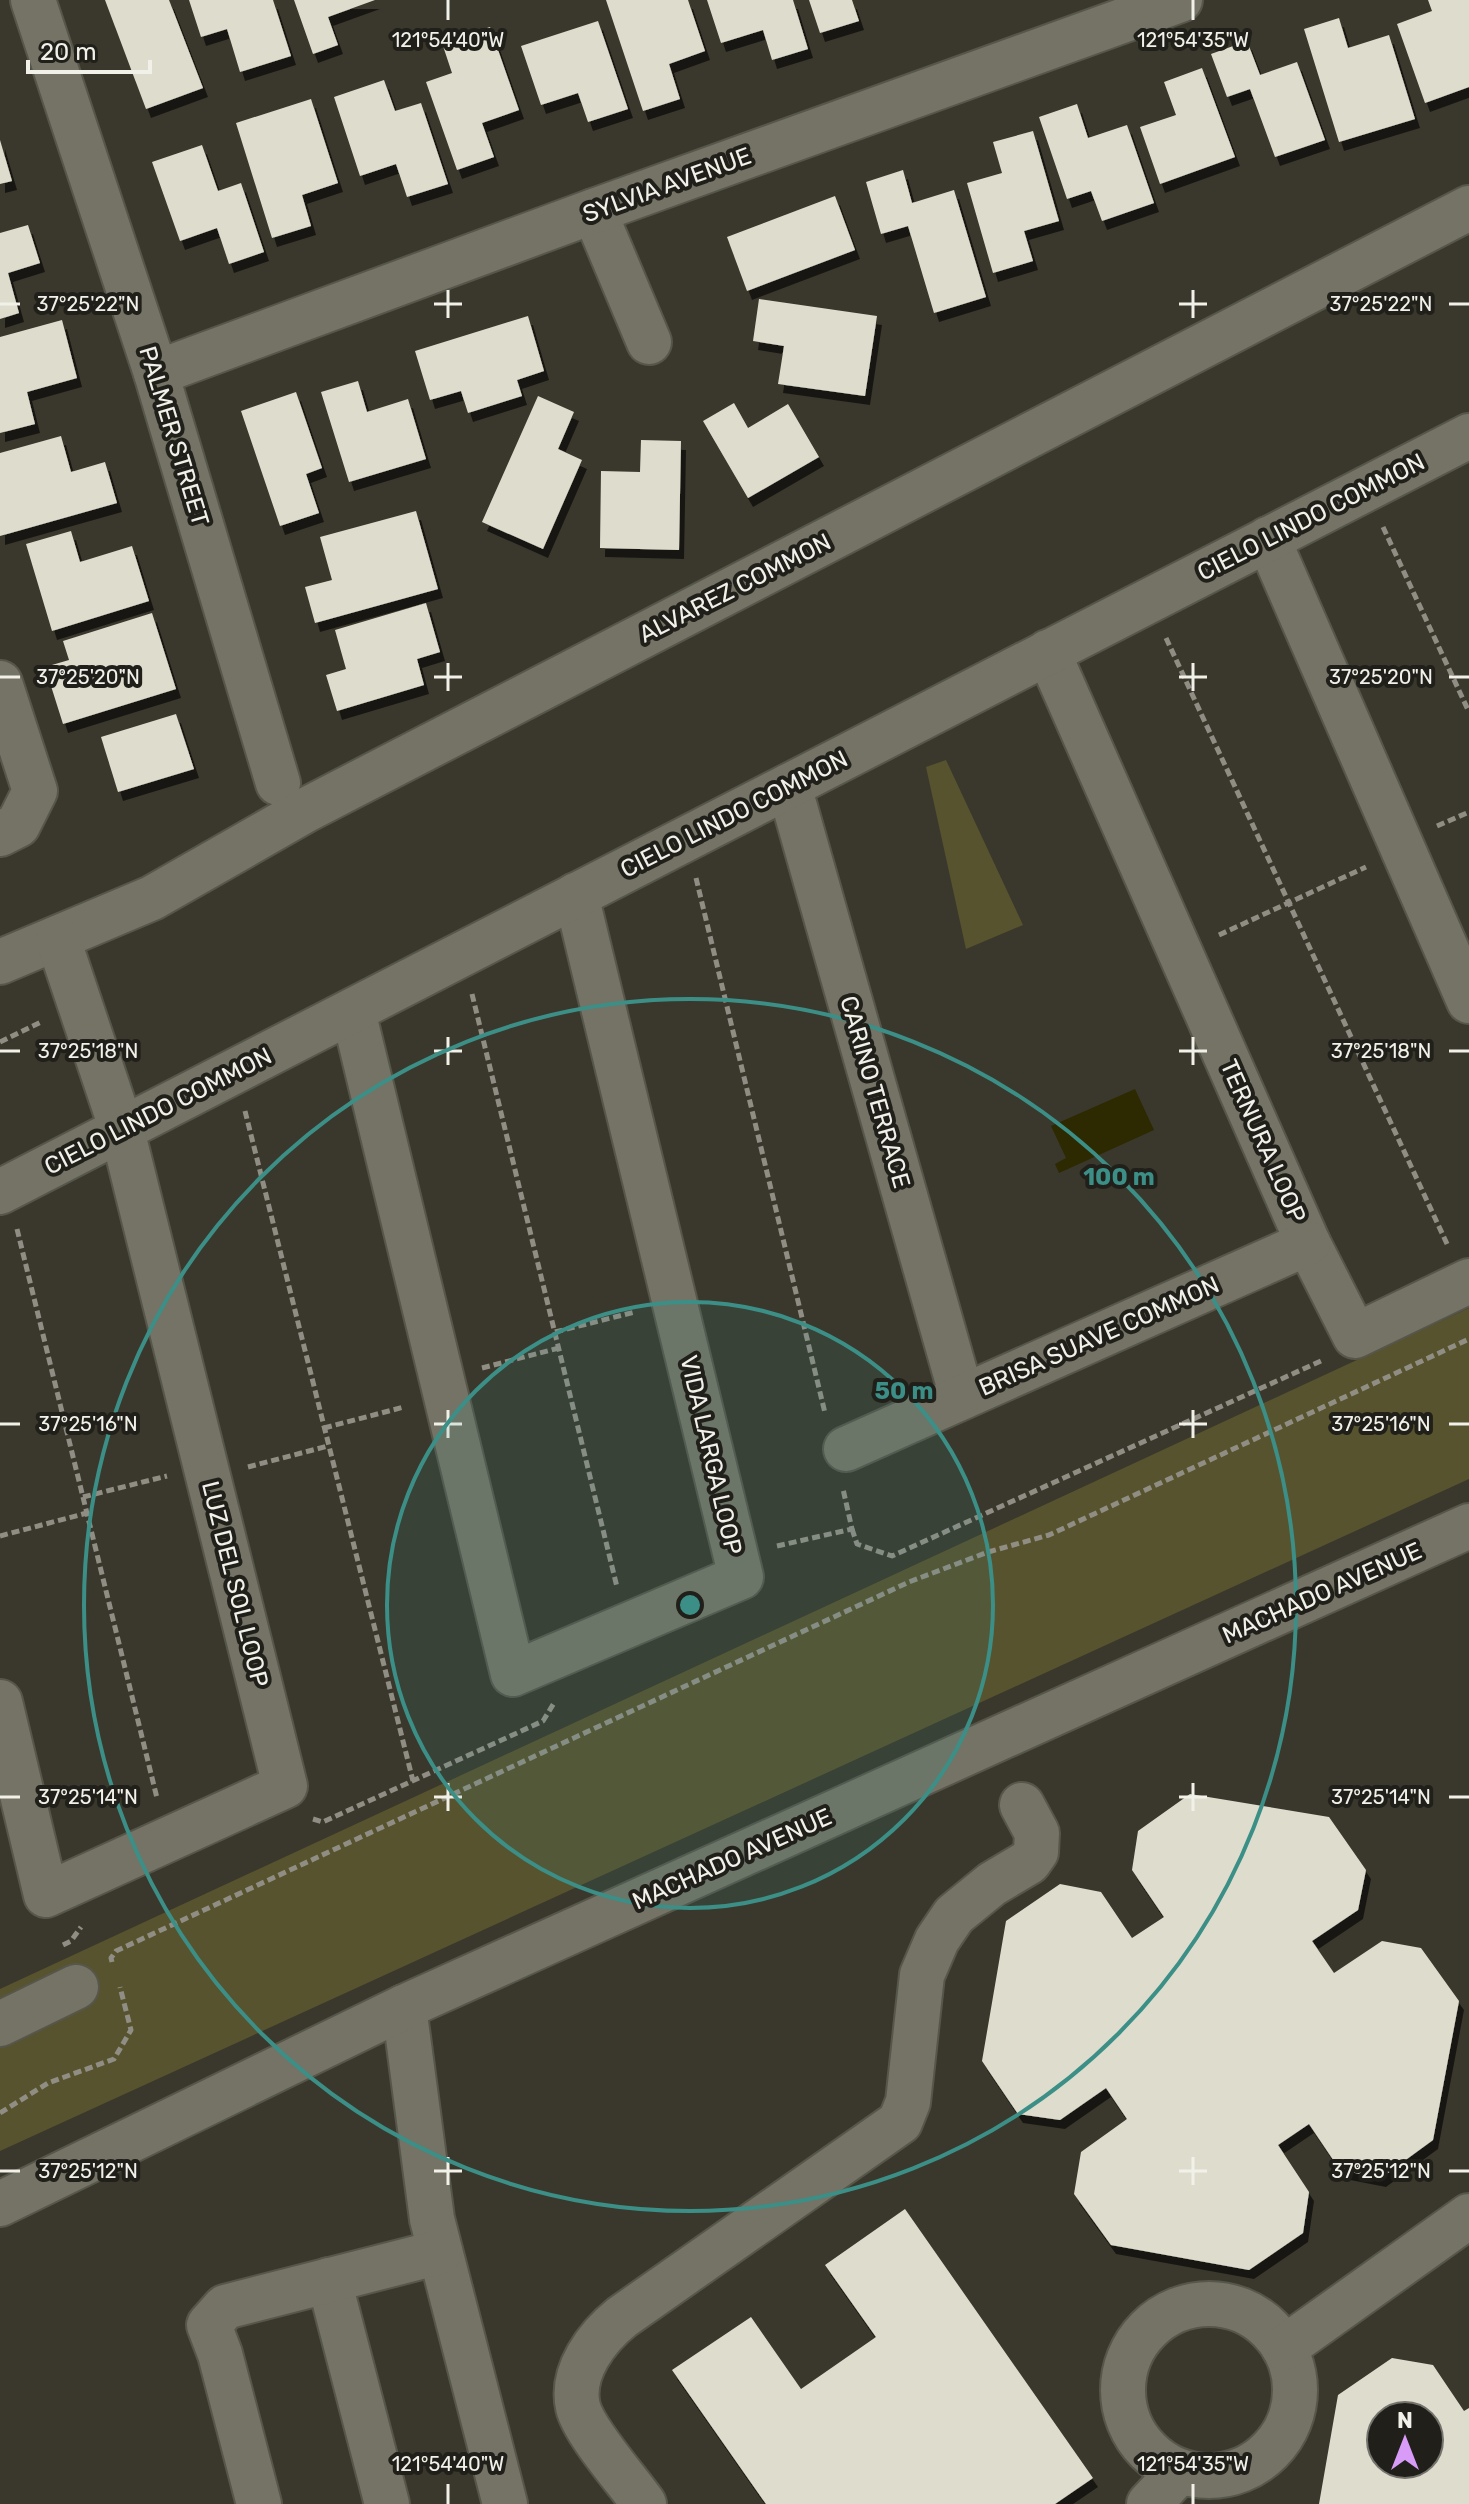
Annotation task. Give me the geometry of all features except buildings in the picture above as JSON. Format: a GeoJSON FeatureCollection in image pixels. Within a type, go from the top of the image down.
{"type":"FeatureCollection","features":[{"type":"Feature","properties":{"kind":"street","name":"PALMER STREET"},"geometry":{"type":"LineString","coordinates":[[33,0],[156,373],[278,783]]}},
{"type":"Feature","properties":{"kind":"street","name":"SYLVIA AVENUE"},"geometry":{"type":"LineString","coordinates":[[156,373],[1180,0]]}},
{"type":"Feature","properties":{"kind":"street","name":"ALVAREZ COMMON"},"geometry":{"type":"LineString","coordinates":[[0,962],[152,898],[306,810],[1469,208]]}},
{"type":"Feature","properties":{"kind":"street"},"geometry":{"type":"LineString","coordinates":[[594,211],[649,342]]}},
{"type":"Feature","properties":{"kind":"street","name":"CIELO LINDO COMMON"},"geometry":{"type":"LineString","coordinates":[[4,1191],[1469,436]]}},
{"type":"Feature","properties":{"kind":"street"},"geometry":{"type":"LineString","coordinates":[[1268,539],[1469,1001]]}},
{"type":"Feature","properties":{"kind":"street","name":"TERNURA LOOP"},"geometry":{"type":"LineString","coordinates":[[1048,652],[1308,1243],[1355,1336]]}},
{"type":"Feature","properties":{"kind":"street"},"geometry":{"type":"LineString","coordinates":[[0,683],[35,791],[18,825],[0,834]]}},
{"type":"Feature","properties":{"kind":"street","name":"CARINO TERRACE"},"geometry":{"type":"LineString","coordinates":[[789,786],[962,1397]]}},
{"type":"Feature","properties":{"kind":"street","name":"VIDA LARGA LOOP"},"geometry":{"type":"LineString","coordinates":[[353,1011],[513,1674],[741,1577],[576,895]]}},
{"type":"Feature","properties":{"kind":"street","name":"LUZ DEL SOL LOOP"},"geometry":{"type":"LineString","coordinates":[[0,1702],[46,1895],[285,1786],[122,1130],[58,939]]}},
{"type":"Feature","properties":{"kind":"street","name":"BRISA SUAVE COMMON"},"geometry":{"type":"LineString","coordinates":[[838,1451],[1308,1243]]}},
{"type":"Feature","properties":{"kind":"street"},"geometry":{"type":"LineString","coordinates":[[1355,1336],[1467,1282]]}},
{"type":"Feature","properties":{"kind":"street","name":"MACHADO AVENUE"},"geometry":{"type":"LineString","coordinates":[[0,2204],[404,2007],[1469,1526]]}},
{"type":"Feature","properties":{"kind":"street"},"geometry":{"type":"LineString","coordinates":[[644,2504],[586,2426],[577,2405],[579,2380],[588,2355],[605,2331],[622,2317],[900,2122],[908,2102],[922,1975],[937,1940],[954,1915],[992,1884],[1029,1862],[1036,1852],[1037,1833],[1022,1805]]}},
{"type":"Feature","properties":{"kind":"street"},"geometry":{"type":"LineString","coordinates":[[0,2024],[103,1979]]}},
{"type":"Feature","properties":{"kind":"street"},"geometry":{"type":"LineString","coordinates":[[404,2007],[432,2219],[505,2504]]}},
{"type":"Feature","properties":{"kind":"street"},"geometry":{"type":"LineString","coordinates":[[1284,2348],[1469,2216]]}},
{"type":"Feature","properties":{"kind":"street"},"geometry":{"type":"LineString","coordinates":[[259,2504],[220,2354],[209,2325],[225,2307],[440,2252]]}},
{"type":"Feature","properties":{"kind":"street"},"geometry":{"type":"LineString","coordinates":[[329,2280],[387,2504]]}},
{"type":"Feature","properties":{"kind":"street"},"geometry":{"type":"LineString","coordinates":[[1193,2305],[1220,2305],[1246,2312],[1268,2327],[1284,2348],[1295,2376],[1294,2406],[1284,2434],[1264,2457],[1238,2472],[1208,2477],[1179,2472],[1153,2457],[1133,2434],[1123,2406],[1123,2376],[1131,2351],[1147,2329],[1168,2313],[1193,2305]]}},
{"type":"Feature","properties":{"kind":"street"},"geometry":{"type":"LineString","coordinates":[[1149,2504],[1179,2472]]}},
{"type":"Feature","properties":{"kind":"path"},"geometry":{"type":"LineString","coordinates":[[1365,489],[1469,712]]}},
{"type":"Feature","properties":{"kind":"path"},"geometry":{"type":"LineString","coordinates":[[1149,601],[1467,1282]]}},
{"type":"Feature","properties":{"kind":"path"},"geometry":{"type":"LineString","coordinates":[[686,839],[838,1451],[857,1544],[892,1556],[1335,1354],[1355,1336]]}},
{"type":"Feature","properties":{"kind":"path"},"geometry":{"type":"LineString","coordinates":[[1181,954],[1403,850]]}},
{"type":"Feature","properties":{"kind":"path"},"geometry":{"type":"LineString","coordinates":[[463,954],[627,1626]]}},
{"type":"Feature","properties":{"kind":"path"},"geometry":{"type":"LineString","coordinates":[[235,1071],[413,1781]]}},
{"type":"Feature","properties":{"kind":"path"},"geometry":{"type":"LineString","coordinates":[[4,1191],[167,1839]]}},
{"type":"Feature","properties":{"kind":"path"},"geometry":{"type":"LineString","coordinates":[[555,1332],[675,1302]]}},
{"type":"Feature","properties":{"kind":"path"},"geometry":{"type":"LineString","coordinates":[[0,2113],[48,2083],[114,2059],[131,2030],[103,1979],[116,1951],[909,1582],[988,1552],[1049,1535],[1469,1339]]}},
{"type":"Feature","properties":{"kind":"path"},"geometry":{"type":"LineString","coordinates":[[324,1428],[559,1348]]}},
{"type":"Feature","properties":{"kind":"path"},"geometry":{"type":"LineString","coordinates":[[83,1497],[328,1446]]}},
{"type":"Feature","properties":{"kind":"path"},"geometry":{"type":"LineString","coordinates":[[0,1536],[87,1513]]}},
{"type":"Feature","properties":{"kind":"path"},"geometry":{"type":"LineString","coordinates":[[736,1556],[852,1529]]}},
{"type":"Feature","properties":{"kind":"path"},"geometry":{"type":"LineString","coordinates":[[255,1800],[323,1822],[543,1721],[554,1704],[550,1659]]}},
{"type":"Feature","properties":{"kind":"shaded area"},"geometry":{"type":"Polygon","coordinates":[[[946,760],[1023,925],[966,949],[926,767],[946,760]]]}},
{"type":"Feature","properties":{"kind":"shaded area"},"geometry":{"type":"Polygon","coordinates":[[[1135,1089],[1154,1130],[1059,1173],[1055,1164],[1066,1158],[1051,1126],[1135,1089]]]}},
{"type":"Feature","properties":{"kind":"shaded area"},"geometry":{"type":"Polygon","coordinates":[[[1469,1308],[1469,1479],[0,2151],[0,1989],[1469,1308]]]}}]}
